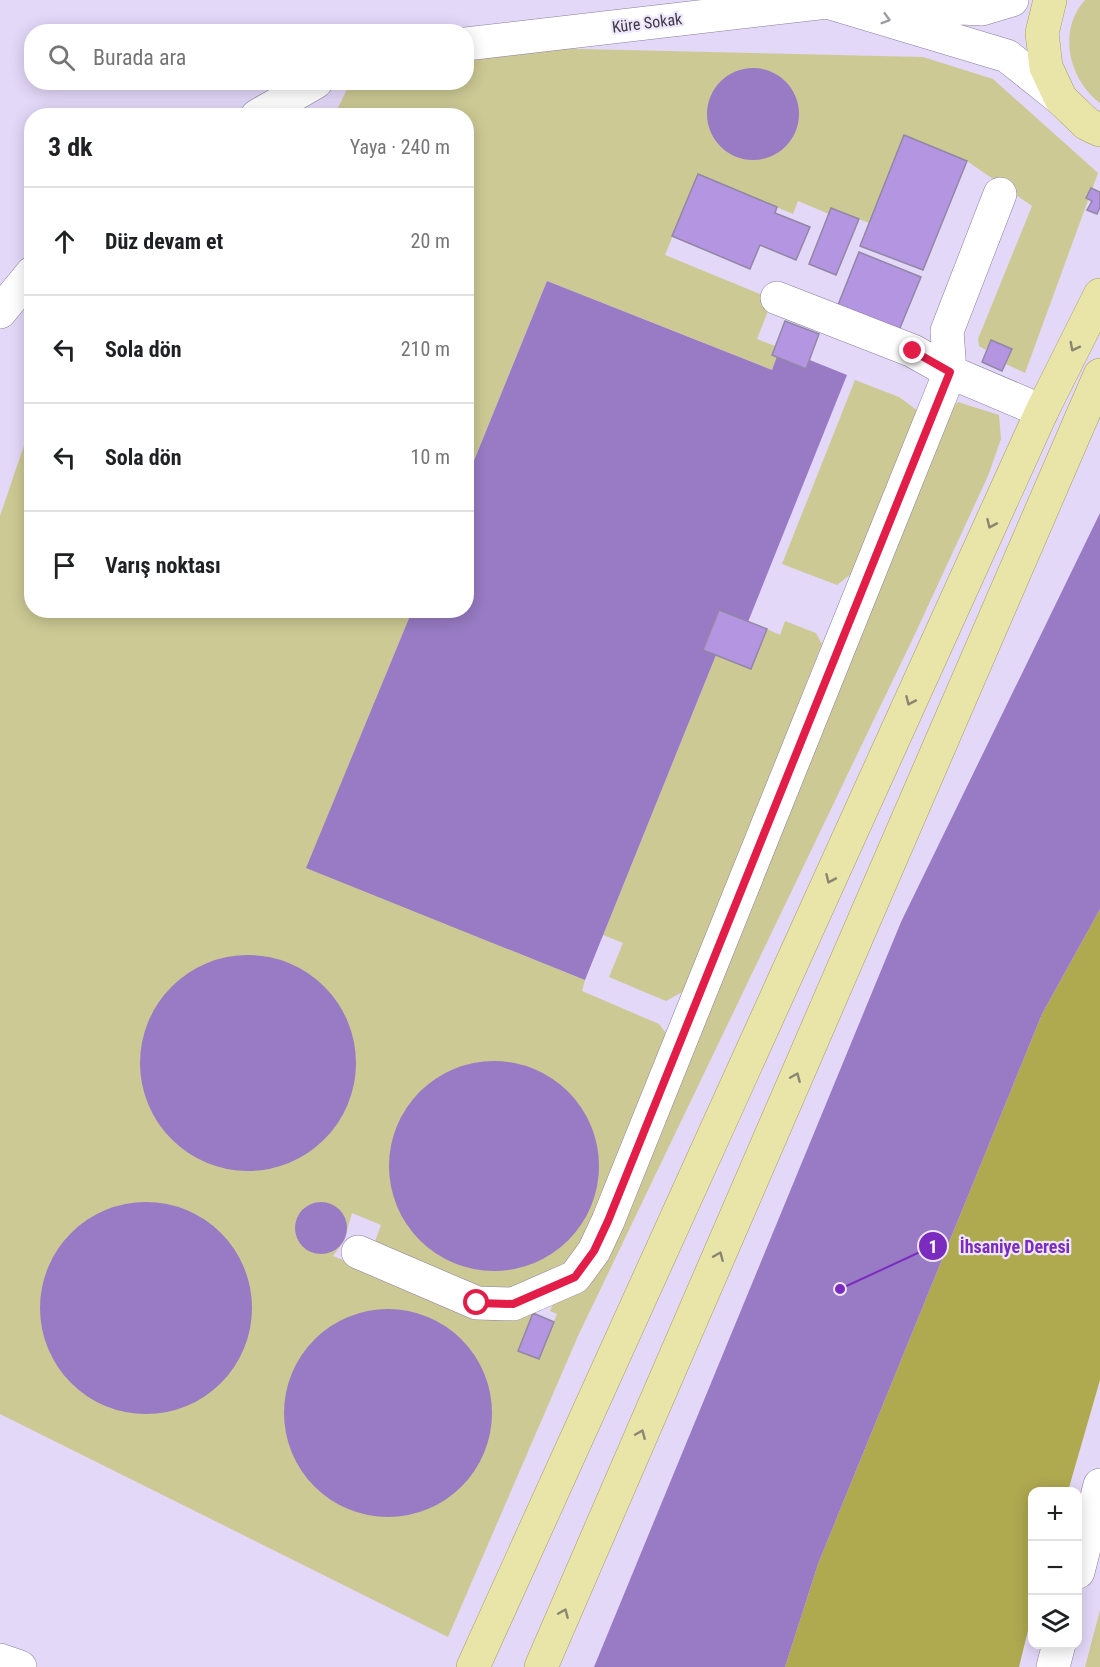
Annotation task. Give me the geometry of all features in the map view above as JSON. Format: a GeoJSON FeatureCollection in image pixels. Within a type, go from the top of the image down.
{"type":"FeatureCollection","features":[{"type":"Feature","properties":{"kind":"main road"},"geometry":{"type":"LineString","coordinates":[[1050,0],[1042,33],[1046,67],[1061,99],[1087,124],[1100,130]]}},
{"type":"Feature","properties":{"kind":"main road"},"geometry":{"type":"LineString","coordinates":[[473,1667],[1042,411],[1100,295]]}},
{"type":"Feature","properties":{"kind":"main road"},"geometry":{"type":"LineString","coordinates":[[540,1667],[1100,375]]}},
{"type":"Feature","properties":{"kind":"street"},"geometry":{"type":"LineString","coordinates":[[827,2],[982,9],[1012,0]]}},
{"type":"Feature","properties":{"kind":"street"},"geometry":{"type":"LineString","coordinates":[[827,2],[1007,56],[1061,99]]}},
{"type":"Feature","properties":{"kind":"street","name":"Küre Sokak"},"geometry":{"type":"LineString","coordinates":[[474,43],[827,2]]}},
{"type":"Feature","properties":{"kind":"street"},"geometry":{"type":"LineString","coordinates":[[271,108],[302,90]]}},
{"type":"Feature","properties":{"kind":"street"},"geometry":{"type":"LineString","coordinates":[[358,1252],[477,1303],[513,1304],[575,1277],[594,1251],[613,1210],[950,372],[947,331],[1000,194]]}},
{"type":"Feature","properties":{"kind":"street"},"geometry":{"type":"LineString","coordinates":[[0,312],[24,283]]}},
{"type":"Feature","properties":{"kind":"street"},"geometry":{"type":"LineString","coordinates":[[777,298],[913,351],[950,372],[1042,411]]}},
{"type":"Feature","properties":{"kind":"street"},"geometry":{"type":"LineString","coordinates":[[1082,1553],[1100,1485]]}},
{"type":"Feature","properties":{"kind":"street"},"geometry":{"type":"LineString","coordinates":[[1053,1667],[1058,1649]]}},
{"type":"Feature","properties":{"kind":"street"},"geometry":{"type":"LineString","coordinates":[[0,1660],[20,1667]]}},
{"type":"Feature","properties":{"kind":"shaded area"},"geometry":{"type":"Polygon","coordinates":[[[1085,0],[1100,0],[1100,103],[1081,82],[1070,54],[1071,26],[1076,12],[1085,0]]]}},
{"type":"Feature","properties":{"kind":"shaded area"},"geometry":{"type":"Polygon","coordinates":[[[494,47],[923,57],[993,79],[1098,173],[1025,373],[1006,364],[1012,349],[991,340],[986,350],[979,346],[978,339],[1032,206],[967,161],[904,135],[869,223],[831,208],[829,214],[798,201],[793,214],[698,174],[665,255],[760,294],[769,301],[768,311],[757,339],[780,348],[772,370],[547,281],[474,461],[474,108],[338,108],[347,90],[474,90],[474,48],[494,47]]]}},
{"type":"Feature","properties":{"kind":"shaded area"},"geometry":{"type":"Polygon","coordinates":[[[753,68],[770,72],[785,82],[795,97],[799,114],[795,131],[785,146],[770,156],[753,160],[736,156],[721,146],[711,131],[707,114],[711,97],[721,82],[736,72],[753,68]]]}},
{"type":"Feature","properties":{"kind":"shaded area"},"geometry":{"type":"Polygon","coordinates":[[[547,281],[772,370],[780,348],[847,375],[748,622],[719,610],[703,649],[716,655],[585,980],[306,868],[409,618],[474,618],[474,461],[547,281]]]}},
{"type":"Feature","properties":{"kind":"shaded area"},"geometry":{"type":"Polygon","coordinates":[[[855,380],[899,397],[918,411],[856,570],[837,585],[782,564],[855,380]]]}},
{"type":"Feature","properties":{"kind":"shaded area"},"geometry":{"type":"Polygon","coordinates":[[[958,402],[999,415],[1001,439],[988,476],[915,634],[578,1336],[448,1637],[0,1414],[0,516],[24,446],[24,618],[409,618],[307,867],[585,980],[582,991],[659,1024],[666,1033],[666,1045],[591,1238],[577,1259],[565,1269],[543,1282],[517,1291],[491,1293],[469,1290],[378,1254],[373,1247],[381,1225],[352,1213],[344,1241],[333,1256],[476,1312],[495,1314],[535,1308],[518,1350],[538,1359],[557,1314],[550,1311],[555,1299],[583,1280],[598,1262],[619,1218],[669,1096],[717,989],[950,411],[958,402]]]}},
{"type":"Feature","properties":{"kind":"shaded area"},"geometry":{"type":"Polygon","coordinates":[[[1100,513],[1100,909],[1042,1014],[818,1564],[785,1667],[594,1667],[901,922],[1100,513]]]}},
{"type":"Feature","properties":{"kind":"shaded area"},"geometry":{"type":"Polygon","coordinates":[[[785,621],[816,633],[822,644],[684,991],[666,1001],[609,977],[623,943],[603,935],[716,655],[751,668],[767,629],[780,635],[785,621]]]}},
{"type":"Feature","properties":{"kind":"shaded area"},"geometry":{"type":"Polygon","coordinates":[[[1100,909],[1100,1380],[1069,1487],[1028,1487],[1028,1630],[1019,1667],[785,1667],[818,1564],[1042,1014],[1100,909]]]}},
{"type":"Feature","properties":{"kind":"shaded area"},"geometry":{"type":"Polygon","coordinates":[[[237,955],[259,955],[279,959],[299,967],[325,986],[344,1012],[352,1032],[356,1063],[352,1094],[344,1114],[325,1140],[299,1159],[279,1167],[259,1171],[237,1171],[217,1167],[197,1159],[179,1147],[164,1132],[152,1114],[144,1094],[140,1074],[140,1052],[144,1032],[152,1012],[164,994],[179,979],[197,967],[217,959],[237,955]]]}},
{"type":"Feature","properties":{"kind":"shaded area"},"geometry":{"type":"Polygon","coordinates":[[[494,1061],[514,1063],[534,1069],[552,1079],[568,1092],[581,1108],[591,1126],[597,1146],[599,1166],[597,1186],[591,1206],[581,1224],[568,1240],[552,1253],[534,1263],[514,1269],[494,1271],[474,1269],[454,1263],[436,1253],[420,1240],[407,1224],[397,1206],[391,1186],[389,1166],[391,1146],[397,1126],[407,1108],[420,1092],[436,1079],[454,1069],[474,1063],[494,1061]]]}},
{"type":"Feature","properties":{"kind":"shaded area"},"geometry":{"type":"Polygon","coordinates":[[[146,1202],[167,1204],[186,1210],[205,1220],[221,1233],[234,1249],[244,1268],[250,1287],[252,1308],[250,1329],[244,1348],[234,1367],[221,1383],[205,1396],[186,1406],[167,1412],[146,1414],[125,1412],[106,1406],[87,1396],[71,1383],[58,1367],[48,1348],[42,1329],[40,1308],[42,1287],[48,1268],[58,1249],[71,1233],[87,1220],[106,1210],[125,1204],[146,1202]]]}},
{"type":"Feature","properties":{"kind":"shaded area"},"geometry":{"type":"Polygon","coordinates":[[[316,1202],[326,1202],[340,1209],[347,1228],[340,1247],[326,1254],[316,1254],[306,1250],[299,1243],[295,1233],[295,1223],[299,1213],[306,1206],[316,1202]]]}},
{"type":"Feature","properties":{"kind":"shaded area"},"geometry":{"type":"Polygon","coordinates":[[[388,1309],[408,1311],[428,1317],[454,1333],[468,1347],[484,1373],[490,1393],[492,1413],[490,1433],[484,1453],[468,1479],[454,1493],[428,1509],[408,1515],[388,1517],[368,1515],[348,1509],[322,1493],[308,1479],[292,1453],[286,1433],[284,1413],[286,1393],[292,1373],[308,1347],[322,1333],[348,1317],[368,1311],[388,1309]]]}},
{"type":"Feature","properties":{"kind":"shaded area"},"geometry":{"type":"Polygon","coordinates":[[[1100,1610],[1100,1667],[1085,1667],[1100,1610]]]}},
{"type":"Feature","properties":{"kind":"building"},"geometry":{"type":"Polygon","coordinates":[[[904,135],[967,161],[923,270],[860,246],[904,135]]]}},
{"type":"Feature","properties":{"kind":"building"},"geometry":{"type":"Polygon","coordinates":[[[698,174],[777,207],[775,213],[810,227],[796,260],[760,245],[750,269],[672,236],[698,174]]]}},
{"type":"Feature","properties":{"kind":"building"},"geometry":{"type":"Polygon","coordinates":[[[1091,188],[1100,192],[1100,207],[1097,214],[1087,210],[1092,201],[1086,198],[1091,188]]]}},
{"type":"Feature","properties":{"kind":"building"},"geometry":{"type":"Polygon","coordinates":[[[831,208],[859,219],[836,275],[809,264],[831,208]]]}},
{"type":"Feature","properties":{"kind":"building"},"geometry":{"type":"Polygon","coordinates":[[[859,252],[921,277],[895,340],[834,315],[859,252]]]}},
{"type":"Feature","properties":{"kind":"building"},"geometry":{"type":"Polygon","coordinates":[[[785,321],[819,334],[806,369],[772,355],[785,321]]]}},
{"type":"Feature","properties":{"kind":"building"},"geometry":{"type":"Polygon","coordinates":[[[991,340],[1012,349],[1002,371],[982,362],[991,340]]]}},
{"type":"Feature","properties":{"kind":"building"},"geometry":{"type":"Polygon","coordinates":[[[719,610],[767,629],[751,669],[703,650],[719,610]]]}},
{"type":"Feature","properties":{"kind":"building"},"geometry":{"type":"Polygon","coordinates":[[[533,1313],[554,1322],[539,1359],[518,1351],[533,1313]]]}},
{"type":"Feature","properties":{"kind":"place","name":"İhsaniye Deresi"},"geometry":{"type":"Point","coordinates":[840,1289]}},
{"type":"Feature","properties":{"kind":"route"},"geometry":{"type":"LineString","coordinates":[[477,1303],[513,1304],[575,1277],[594,1251],[608,1221],[950,372],[913,351]]}}]}
